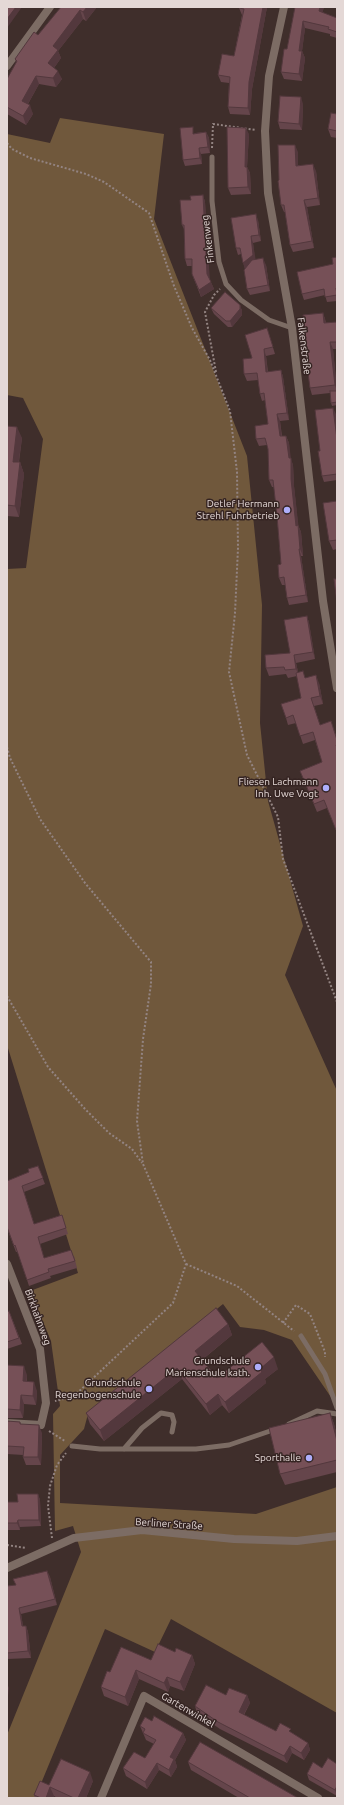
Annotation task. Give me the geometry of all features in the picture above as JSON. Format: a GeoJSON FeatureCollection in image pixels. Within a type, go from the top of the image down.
{"type":"FeatureCollection","features":[{"type":"Feature","properties":{"kind":"street"},"geometry":{"type":"LineString","coordinates":[[7,66],[50,7]]}},
{"type":"Feature","properties":{"kind":"street","name":"Falkenstraße"},"geometry":{"type":"LineString","coordinates":[[284,7],[269,76],[265,131],[268,193],[292,328],[323,601],[337,688]]}},
{"type":"Feature","properties":{"kind":"street","name":"Birkhahnweg"},"geometry":{"type":"LineString","coordinates":[[7,1264],[40,1349],[46,1403],[41,1425]]}},
{"type":"Feature","properties":{"kind":"street"},"geometry":{"type":"LineString","coordinates":[[7,1423],[41,1425]]}},
{"type":"Feature","properties":{"kind":"street","name":"Berliner Straße"},"geometry":{"type":"LineString","coordinates":[[7,1568],[74,1538],[142,1530],[234,1539],[297,1541],[337,1536]]}},
{"type":"Feature","properties":{"kind":"street","name":"Gartenwinkel"},"geometry":{"type":"LineString","coordinates":[[101,1798],[144,1696],[318,1798]]}},
{"type":"Feature","properties":{"kind":"lane","name":"Finkenweg"},"geometry":{"type":"LineString","coordinates":[[212,157],[212,201],[218,262],[226,284],[241,300],[269,320],[292,328]]}},
{"type":"Feature","properties":{"kind":"lane"},"geometry":{"type":"LineString","coordinates":[[301,1336],[325,1374],[337,1408]]}},
{"type":"Feature","properties":{"kind":"lane"},"geometry":{"type":"LineString","coordinates":[[72,1446],[100,1449],[196,1449],[229,1445],[287,1425],[317,1411],[337,1414]]}},
{"type":"Feature","properties":{"kind":"lane"},"geometry":{"type":"LineString","coordinates":[[124,1449],[142,1428],[161,1413],[172,1415],[174,1422],[172,1432]]}},
{"type":"Feature","properties":{"kind":"path"},"geometry":{"type":"LineString","coordinates":[[212,157],[213,124],[265,131]]}},
{"type":"Feature","properties":{"kind":"path"},"geometry":{"type":"LineString","coordinates":[[7,143],[12,149],[30,158],[86,174],[104,182],[149,213],[174,286],[192,328],[210,360],[217,377],[230,411],[237,472],[238,548],[235,613],[229,672],[247,754],[278,817],[283,859],[337,1002]]}},
{"type":"Feature","properties":{"kind":"path"},"geometry":{"type":"LineString","coordinates":[[217,377],[205,312],[214,294],[226,284]]}},
{"type":"Feature","properties":{"kind":"path"},"geometry":{"type":"LineString","coordinates":[[7,747],[10,758],[40,819],[85,883],[151,962],[151,984],[143,1039],[137,1121],[143,1164]]}},
{"type":"Feature","properties":{"kind":"path"},"geometry":{"type":"LineString","coordinates":[[7,996],[48,1067],[85,1109],[109,1133],[132,1149],[143,1164],[186,1264],[173,1303],[73,1397],[46,1403]]}},
{"type":"Feature","properties":{"kind":"path"},"geometry":{"type":"LineString","coordinates":[[186,1264],[237,1286],[301,1336]]}},
{"type":"Feature","properties":{"kind":"path"},"geometry":{"type":"LineString","coordinates":[[283,1323],[296,1305],[310,1314],[325,1352],[325,1374]]}},
{"type":"Feature","properties":{"kind":"path"},"geometry":{"type":"LineString","coordinates":[[41,1425],[72,1446],[57,1466],[50,1486],[48,1513],[50,1534],[55,1546]]}},
{"type":"Feature","properties":{"kind":"shaded area"},"geometry":{"type":"Polygon","coordinates":[[[60,118],[164,134],[154,219],[247,456],[262,605],[260,723],[268,801],[303,926],[285,975],[337,1091],[337,1406],[292,1340],[264,1330],[240,1327],[223,1304],[88,1414],[84,1429],[60,1455],[60,1503],[256,1514],[337,1487],[337,1713],[171,1619],[155,1652],[105,1629],[35,1798],[7,1798],[7,1735],[81,1552],[73,1526],[55,1531],[53,1414],[60,1406],[51,1341],[30,1291],[78,1273],[7,1045],[7,569],[26,568],[43,439],[23,398],[7,395],[7,134],[50,143],[60,118]]]}},
{"type":"Feature","properties":{"kind":"building"},"geometry":{"type":"Polygon","coordinates":[[[7,7],[16,7],[7,19],[7,7]]]}},
{"type":"Feature","properties":{"kind":"building"},"geometry":{"type":"Polygon","coordinates":[[[61,7],[87,7],[83,12],[80,10],[53,46],[58,50],[48,63],[58,71],[53,78],[36,76],[22,101],[30,105],[23,116],[7,107],[7,79],[17,61],[15,59],[34,32],[38,35],[61,7]]]}},
{"type":"Feature","properties":{"kind":"building"},"geometry":{"type":"Polygon","coordinates":[[[263,7],[249,82],[248,108],[228,107],[230,77],[218,75],[222,54],[234,56],[244,9],[239,8],[263,7]]]}},
{"type":"Feature","properties":{"kind":"building"},"geometry":{"type":"Polygon","coordinates":[[[295,7],[320,7],[319,11],[337,18],[337,32],[328,29],[329,27],[303,21],[299,51],[302,51],[299,74],[281,72],[284,49],[287,49],[295,7]]]}},
{"type":"Feature","properties":{"kind":"building"},"geometry":{"type":"Polygon","coordinates":[[[280,96],[301,97],[299,124],[278,122],[280,96]]]}},
{"type":"Feature","properties":{"kind":"building"},"geometry":{"type":"Polygon","coordinates":[[[331,113],[337,114],[337,131],[328,129],[331,113]]]}},
{"type":"Feature","properties":{"kind":"building"},"geometry":{"type":"Polygon","coordinates":[[[193,127],[193,134],[206,132],[208,147],[199,148],[200,158],[183,160],[180,128],[193,127]]]}},
{"type":"Feature","properties":{"kind":"building"},"geometry":{"type":"Polygon","coordinates":[[[227,127],[246,128],[245,167],[247,167],[248,187],[228,188],[227,127]]]}},
{"type":"Feature","properties":{"kind":"building"},"geometry":{"type":"Polygon","coordinates":[[[278,145],[295,145],[296,166],[313,164],[318,198],[304,200],[312,241],[290,245],[284,205],[281,205],[278,181],[278,145]]]}},
{"type":"Feature","properties":{"kind":"building"},"geometry":{"type":"Polygon","coordinates":[[[203,195],[207,274],[211,282],[199,290],[192,274],[192,259],[185,259],[184,225],[182,225],[180,200],[191,200],[190,196],[203,195]]]}},
{"type":"Feature","properties":{"kind":"building"},"geometry":{"type":"Polygon","coordinates":[[[256,214],[259,235],[251,236],[253,255],[243,263],[240,248],[236,248],[231,218],[256,214]]]}},
{"type":"Feature","properties":{"kind":"building"},"geometry":{"type":"Polygon","coordinates":[[[337,257],[337,295],[325,297],[324,289],[302,294],[297,272],[333,264],[332,258],[337,257]]]}},
{"type":"Feature","properties":{"kind":"building"},"geometry":{"type":"Polygon","coordinates":[[[263,258],[268,285],[247,289],[244,270],[252,260],[263,258]]]}},
{"type":"Feature","properties":{"kind":"building"},"geometry":{"type":"Polygon","coordinates":[[[225,292],[240,305],[240,309],[230,321],[226,321],[211,308],[225,292]]]}},
{"type":"Feature","properties":{"kind":"building"},"geometry":{"type":"Polygon","coordinates":[[[323,313],[324,323],[337,322],[337,342],[330,342],[335,385],[310,388],[303,315],[323,313]]]}},
{"type":"Feature","properties":{"kind":"building"},"geometry":{"type":"Polygon","coordinates":[[[267,328],[273,347],[264,349],[266,372],[281,370],[287,413],[277,414],[280,436],[286,436],[289,458],[291,458],[291,479],[296,526],[298,525],[299,549],[306,595],[287,598],[284,577],[279,578],[278,565],[281,564],[277,516],[273,480],[269,480],[268,449],[265,438],[256,439],[255,426],[268,424],[264,393],[260,394],[257,373],[244,374],[243,359],[252,358],[245,335],[267,328]]]}},
{"type":"Feature","properties":{"kind":"building"},"geometry":{"type":"Polygon","coordinates":[[[330,391],[337,391],[337,402],[331,403],[330,391]]]}},
{"type":"Feature","properties":{"kind":"building"},"geometry":{"type":"Polygon","coordinates":[[[333,408],[337,439],[337,474],[322,476],[318,451],[320,451],[315,410],[333,408]]]}},
{"type":"Feature","properties":{"kind":"building"},"geometry":{"type":"Polygon","coordinates":[[[7,426],[17,427],[13,462],[20,462],[15,506],[7,505],[7,426]]]}},
{"type":"Feature","properties":{"kind":"building"},"geometry":{"type":"Polygon","coordinates":[[[337,501],[337,540],[329,541],[323,503],[337,501]]]}},
{"type":"Feature","properties":{"kind":"building"},"geometry":{"type":"Polygon","coordinates":[[[334,579],[337,579],[337,603],[334,579]]]}},
{"type":"Feature","properties":{"kind":"building"},"geometry":{"type":"Polygon","coordinates":[[[307,616],[313,652],[294,655],[296,669],[285,670],[284,667],[266,668],[265,655],[290,653],[284,620],[307,616]]]}},
{"type":"Feature","properties":{"kind":"building"},"geometry":{"type":"Polygon","coordinates":[[[303,671],[305,678],[316,675],[320,696],[311,698],[320,725],[331,721],[337,740],[337,830],[324,800],[314,804],[300,771],[322,762],[313,732],[300,736],[293,715],[286,718],[281,704],[301,698],[296,673],[303,671]]]}},
{"type":"Feature","properties":{"kind":"building"},"geometry":{"type":"Polygon","coordinates":[[[38,1166],[43,1178],[22,1186],[34,1224],[62,1215],[66,1228],[38,1237],[44,1258],[71,1250],[75,1261],[48,1269],[49,1272],[27,1280],[7,1227],[7,1181],[29,1172],[28,1169],[38,1166]]]}},
{"type":"Feature","properties":{"kind":"building"},"geometry":{"type":"Polygon","coordinates":[[[216,1308],[228,1324],[195,1351],[217,1378],[262,1342],[274,1357],[260,1369],[262,1372],[225,1402],[218,1394],[206,1404],[177,1368],[100,1430],[86,1413],[216,1308]]]}},
{"type":"Feature","properties":{"kind":"building"},"geometry":{"type":"Polygon","coordinates":[[[9,1311],[19,1338],[7,1342],[7,1312],[9,1311]]]}},
{"type":"Feature","properties":{"kind":"building"},"geometry":{"type":"Polygon","coordinates":[[[7,1365],[24,1366],[23,1381],[34,1382],[33,1396],[21,1395],[20,1410],[7,1409],[7,1365]]]}},
{"type":"Feature","properties":{"kind":"building"},"geometry":{"type":"Polygon","coordinates":[[[330,1413],[337,1441],[337,1460],[280,1474],[269,1428],[330,1413]]]}},
{"type":"Feature","properties":{"kind":"building"},"geometry":{"type":"Polygon","coordinates":[[[7,1421],[20,1422],[20,1424],[39,1425],[38,1457],[23,1457],[24,1447],[7,1446],[7,1421]]]}},
{"type":"Feature","properties":{"kind":"building"},"geometry":{"type":"Polygon","coordinates":[[[17,1494],[38,1494],[39,1520],[18,1520],[17,1523],[7,1523],[7,1502],[18,1502],[17,1494]]]}},
{"type":"Feature","properties":{"kind":"building"},"geometry":{"type":"Polygon","coordinates":[[[47,1571],[55,1599],[19,1608],[22,1626],[26,1626],[28,1651],[7,1653],[7,1586],[16,1585],[13,1579],[47,1571]]]}},
{"type":"Feature","properties":{"kind":"building"},"geometry":{"type":"Polygon","coordinates":[[[158,1644],[175,1652],[176,1648],[192,1655],[180,1682],[167,1677],[164,1683],[136,1670],[125,1697],[101,1687],[107,1671],[110,1672],[121,1647],[151,1660],[158,1644]]]}},
{"type":"Feature","properties":{"kind":"building"},"geometry":{"type":"Polygon","coordinates":[[[206,1685],[226,1695],[229,1688],[247,1695],[239,1712],[276,1731],[280,1723],[291,1729],[289,1731],[308,1743],[301,1753],[290,1746],[284,1756],[218,1722],[195,1706],[206,1685]]]}},
{"type":"Feature","properties":{"kind":"building"},"geometry":{"type":"Polygon","coordinates":[[[154,1716],[183,1733],[170,1757],[174,1759],[169,1770],[157,1763],[145,1782],[123,1768],[134,1752],[145,1758],[156,1740],[143,1733],[145,1729],[140,1726],[145,1717],[152,1721],[154,1716]]]}},
{"type":"Feature","properties":{"kind":"building"},"geometry":{"type":"Polygon","coordinates":[[[200,1742],[298,1798],[250,1798],[188,1762],[200,1742]]]}},
{"type":"Feature","properties":{"kind":"building"},"geometry":{"type":"Polygon","coordinates":[[[328,1758],[337,1764],[337,1786],[335,1790],[307,1774],[313,1762],[322,1768],[328,1758]]]}},
{"type":"Feature","properties":{"kind":"building"},"geometry":{"type":"Polygon","coordinates":[[[61,1759],[90,1772],[78,1798],[74,1798],[50,1787],[46,1798],[41,1798],[34,1795],[40,1781],[49,1785],[61,1759]]]}},
{"type":"Feature","properties":{"kind":"place","name":"Detlef Hermann Strehl Fuhrbetrieb"},"geometry":{"type":"Point","coordinates":[287,510]}},
{"type":"Feature","properties":{"kind":"place","name":"Fliesen Lachmann Inh. Uwe Vogt"},"geometry":{"type":"Point","coordinates":[326,788]}},
{"type":"Feature","properties":{"kind":"place","name":"Grundschule Marienschule kath."},"geometry":{"type":"Point","coordinates":[258,1367]}},
{"type":"Feature","properties":{"kind":"place","name":"Grundschule Regenbogenschule"},"geometry":{"type":"Point","coordinates":[149,1389]}},
{"type":"Feature","properties":{"kind":"place","name":"Sporthalle"},"geometry":{"type":"Point","coordinates":[309,1458]}}]}
